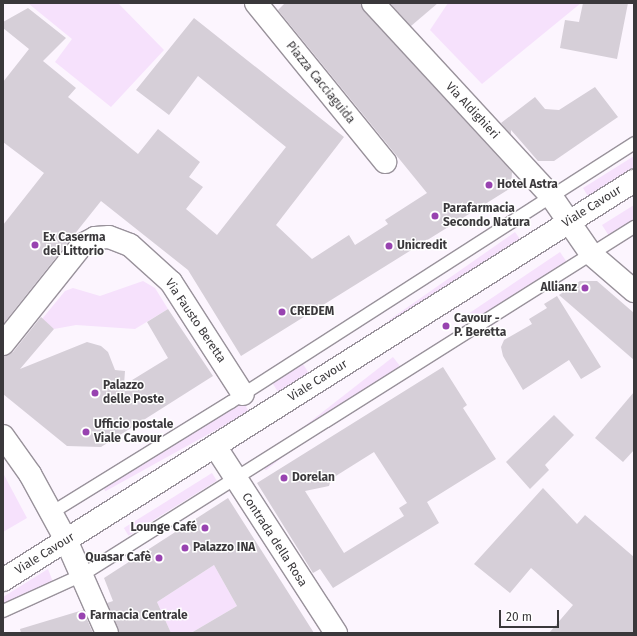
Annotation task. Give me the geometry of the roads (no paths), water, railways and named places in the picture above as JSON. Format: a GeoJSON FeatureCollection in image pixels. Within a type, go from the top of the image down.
{"type":"FeatureCollection","features":[{"type":"Feature","properties":{"kind":"street","name":"Piazza Cacciaguida"},"geometry":{"type":"LineString","coordinates":[[256,3],[385,162]]}},
{"type":"Feature","properties":{"kind":"street","name":"Via Aldighieri"},"geometry":{"type":"LineString","coordinates":[[372,3],[551,196],[590,254],[634,291]]}},
{"type":"Feature","properties":{"kind":"street","name":"Viale Cavour"},"geometry":{"type":"LineString","coordinates":[[3,580],[634,181]]}},
{"type":"Feature","properties":{"kind":"street","name":"Via Fausto Beretta"},"geometry":{"type":"LineString","coordinates":[[3,344],[82,245],[95,238],[114,238],[130,245],[144,255],[171,282],[243,394]]}},
{"type":"Feature","properties":{"kind":"street"},"geometry":{"type":"LineString","coordinates":[[4,440],[30,474],[66,540],[107,633]]}},
{"type":"Feature","properties":{"kind":"street","name":"Contrada della Rosa"},"geometry":{"type":"LineString","coordinates":[[215,446],[336,633]]}},
{"type":"Feature","properties":{"kind":"lane"},"geometry":{"type":"LineString","coordinates":[[51,512],[243,394],[634,143]]}},
{"type":"Feature","properties":{"kind":"lane"},"geometry":{"type":"LineString","coordinates":[[3,611],[82,575],[634,227]]}},
{"type":"Feature","properties":{"kind":"place","name":"Hotel Astra"},"geometry":{"type":"Point","coordinates":[489,185]}},
{"type":"Feature","properties":{"kind":"place","name":"Parafarmacia Secondo Natura"},"geometry":{"type":"Point","coordinates":[435,216]}},
{"type":"Feature","properties":{"kind":"place","name":"Ex Caserma del Littorio"},"geometry":{"type":"Point","coordinates":[35,245]}},
{"type":"Feature","properties":{"kind":"place","name":"Unicredit"},"geometry":{"type":"Point","coordinates":[389,246]}},
{"type":"Feature","properties":{"kind":"place","name":"Allianz"},"geometry":{"type":"Point","coordinates":[585,288]}},
{"type":"Feature","properties":{"kind":"place","name":"CREDEM"},"geometry":{"type":"Point","coordinates":[282,312]}},
{"type":"Feature","properties":{"kind":"place","name":"Cavour - P. Beretta"},"geometry":{"type":"Point","coordinates":[446,326]}},
{"type":"Feature","properties":{"kind":"place","name":"Palazzo delle Poste"},"geometry":{"type":"Point","coordinates":[95,393]}},
{"type":"Feature","properties":{"kind":"place","name":"Ufficio postale Viale Cavour"},"geometry":{"type":"Point","coordinates":[86,432]}},
{"type":"Feature","properties":{"kind":"place","name":"Dorelan"},"geometry":{"type":"Point","coordinates":[284,478]}},
{"type":"Feature","properties":{"kind":"place","name":"Lounge Café"},"geometry":{"type":"Point","coordinates":[205,528]}},
{"type":"Feature","properties":{"kind":"place","name":"Palazzo INA"},"geometry":{"type":"Point","coordinates":[185,548]}},
{"type":"Feature","properties":{"kind":"place","name":"Quasar Cafè"},"geometry":{"type":"Point","coordinates":[159,558]}},
{"type":"Feature","properties":{"kind":"place","name":"Farmacia Centrale"},"geometry":{"type":"Point","coordinates":[82,616]}}]}
